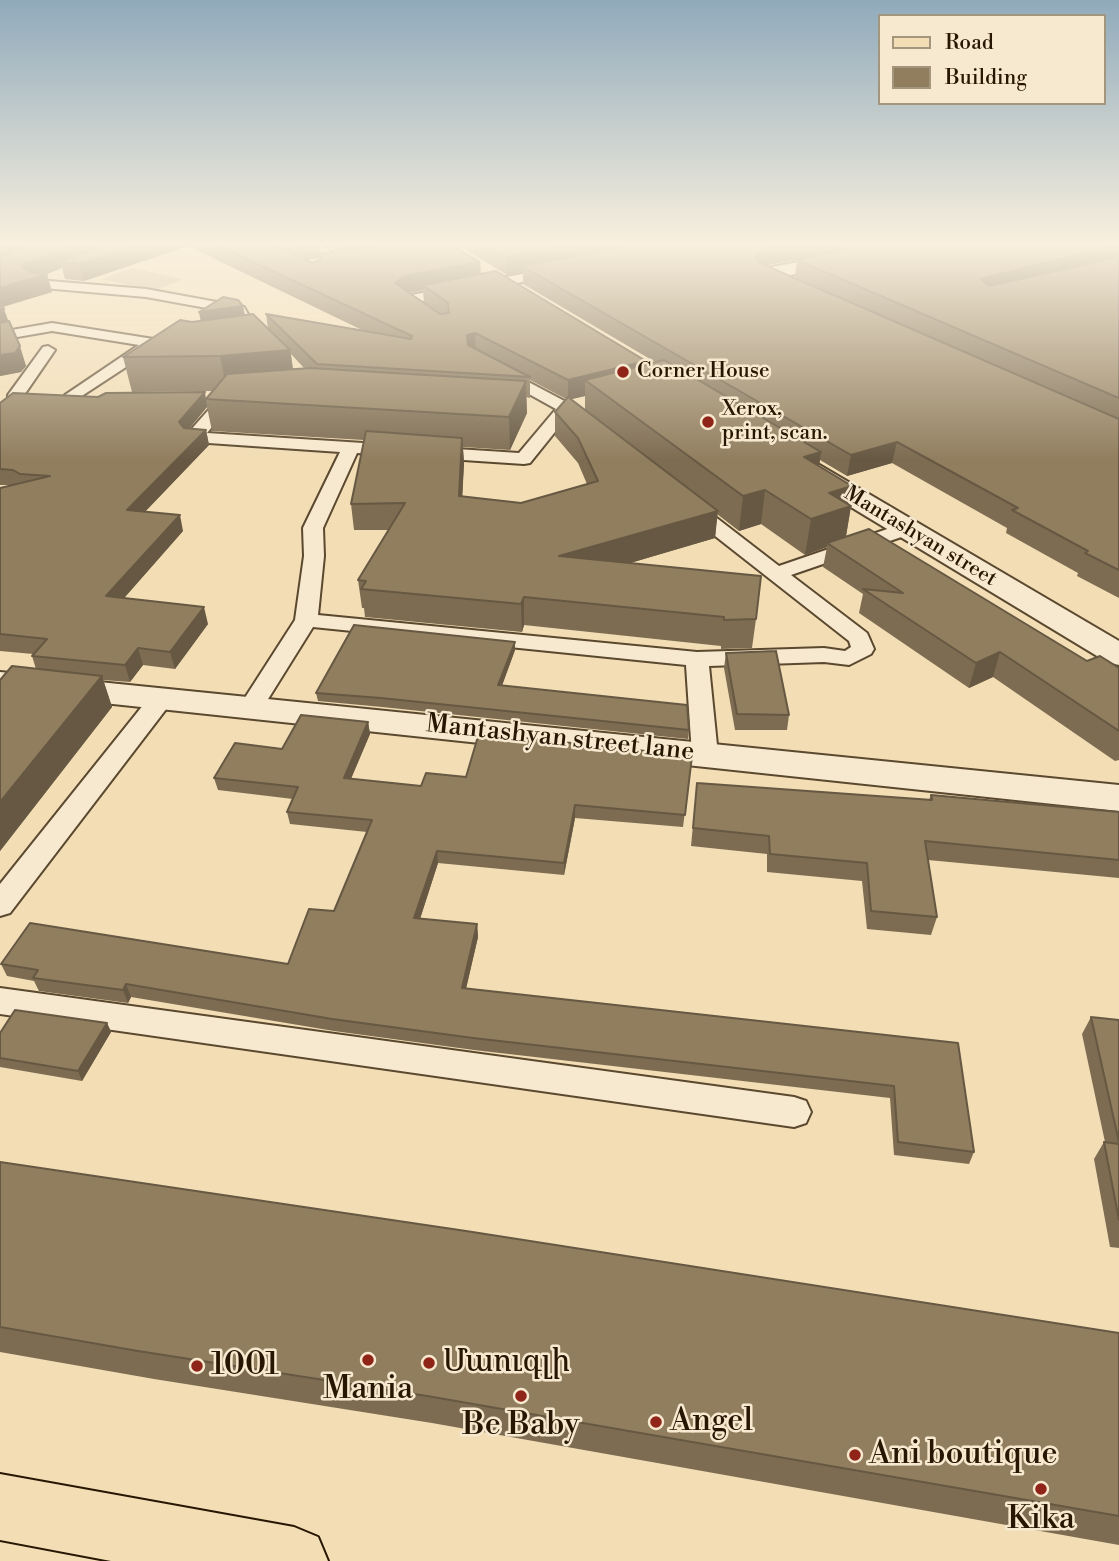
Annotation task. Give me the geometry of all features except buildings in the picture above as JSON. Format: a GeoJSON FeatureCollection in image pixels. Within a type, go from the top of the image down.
{"type":"FeatureCollection","features":[{"type":"Feature","properties":{"kind":"main road"},"geometry":{"type":"LineString","coordinates":[[0,1507],[294,1561]]}},
{"type":"Feature","properties":{"kind":"street","name":"Mantashyan street"},"geometry":{"type":"LineString","coordinates":[[791,459],[1119,655]]}},
{"type":"Feature","properties":{"kind":"street","name":"Mantashyan street lane"},"geometry":{"type":"LineString","coordinates":[[7,691],[251,707],[1119,798]]}},
{"type":"Feature","properties":{"kind":"lane"},"geometry":{"type":"LineString","coordinates":[[243,315],[255,331]]}},
{"type":"Feature","properties":{"kind":"lane"},"geometry":{"type":"LineString","coordinates":[[427,315],[434,320]]}},
{"type":"Feature","properties":{"kind":"lane"},"geometry":{"type":"LineString","coordinates":[[0,336],[52,327],[151,344],[199,349]]}},
{"type":"Feature","properties":{"kind":"lane"},"geometry":{"type":"LineString","coordinates":[[98,398],[65,398],[151,344]]}},
{"type":"Feature","properties":{"kind":"lane"},"geometry":{"type":"LineString","coordinates":[[7,399],[48,350]]}},
{"type":"Feature","properties":{"kind":"lane"},"geometry":{"type":"LineString","coordinates":[[486,365],[566,408],[609,443]]}},
{"type":"Feature","properties":{"kind":"lane"},"geometry":{"type":"LineString","coordinates":[[7,399],[36,398]]}},
{"type":"Feature","properties":{"kind":"lane"},"geometry":{"type":"LineString","coordinates":[[203,399],[233,398],[194,437],[524,459],[566,408]]}},
{"type":"Feature","properties":{"kind":"lane"},"geometry":{"type":"LineString","coordinates":[[526,406],[566,408],[591,402]]}},
{"type":"Feature","properties":{"kind":"lane"},"geometry":{"type":"LineString","coordinates":[[251,707],[306,620],[314,556],[313,528],[351,448]]}},
{"type":"Feature","properties":{"kind":"lane"},"geometry":{"type":"LineString","coordinates":[[306,620],[696,659],[824,654],[849,658],[863,649],[859,638],[673,494]]}},
{"type":"Feature","properties":{"kind":"lane"},"geometry":{"type":"LineString","coordinates":[[775,574],[906,529]]}},
{"type":"Feature","properties":{"kind":"lane"},"geometry":{"type":"LineString","coordinates":[[696,659],[705,755]]}},
{"type":"Feature","properties":{"kind":"lane"},"geometry":{"type":"LineString","coordinates":[[0,905],[161,699]]}},
{"type":"Feature","properties":{"kind":"lane"},"geometry":{"type":"LineString","coordinates":[[0,1000],[794,1112]]}},
{"type":"Feature","properties":{"kind":"place","name":"Corner House"},"geometry":{"type":"Point","coordinates":[623,372]}},
{"type":"Feature","properties":{"kind":"place","name":"Xerox, print, scan."},"geometry":{"type":"Point","coordinates":[708,422]}},
{"type":"Feature","properties":{"kind":"place","name":"Mania"},"geometry":{"type":"Point","coordinates":[368,1360]}},
{"type":"Feature","properties":{"kind":"place","name":"Մաուգլի"},"geometry":{"type":"Point","coordinates":[429,1363]}},
{"type":"Feature","properties":{"kind":"place","name":"1001"},"geometry":{"type":"Point","coordinates":[197,1366]}},
{"type":"Feature","properties":{"kind":"place","name":"Be Baby"},"geometry":{"type":"Point","coordinates":[521,1396]}},
{"type":"Feature","properties":{"kind":"place","name":"Angel"},"geometry":{"type":"Point","coordinates":[656,1422]}},
{"type":"Feature","properties":{"kind":"place","name":"Ani boutique"},"geometry":{"type":"Point","coordinates":[855,1455]}},
{"type":"Feature","properties":{"kind":"place","name":"Kika"},"geometry":{"type":"Point","coordinates":[1041,1489]}}]}
